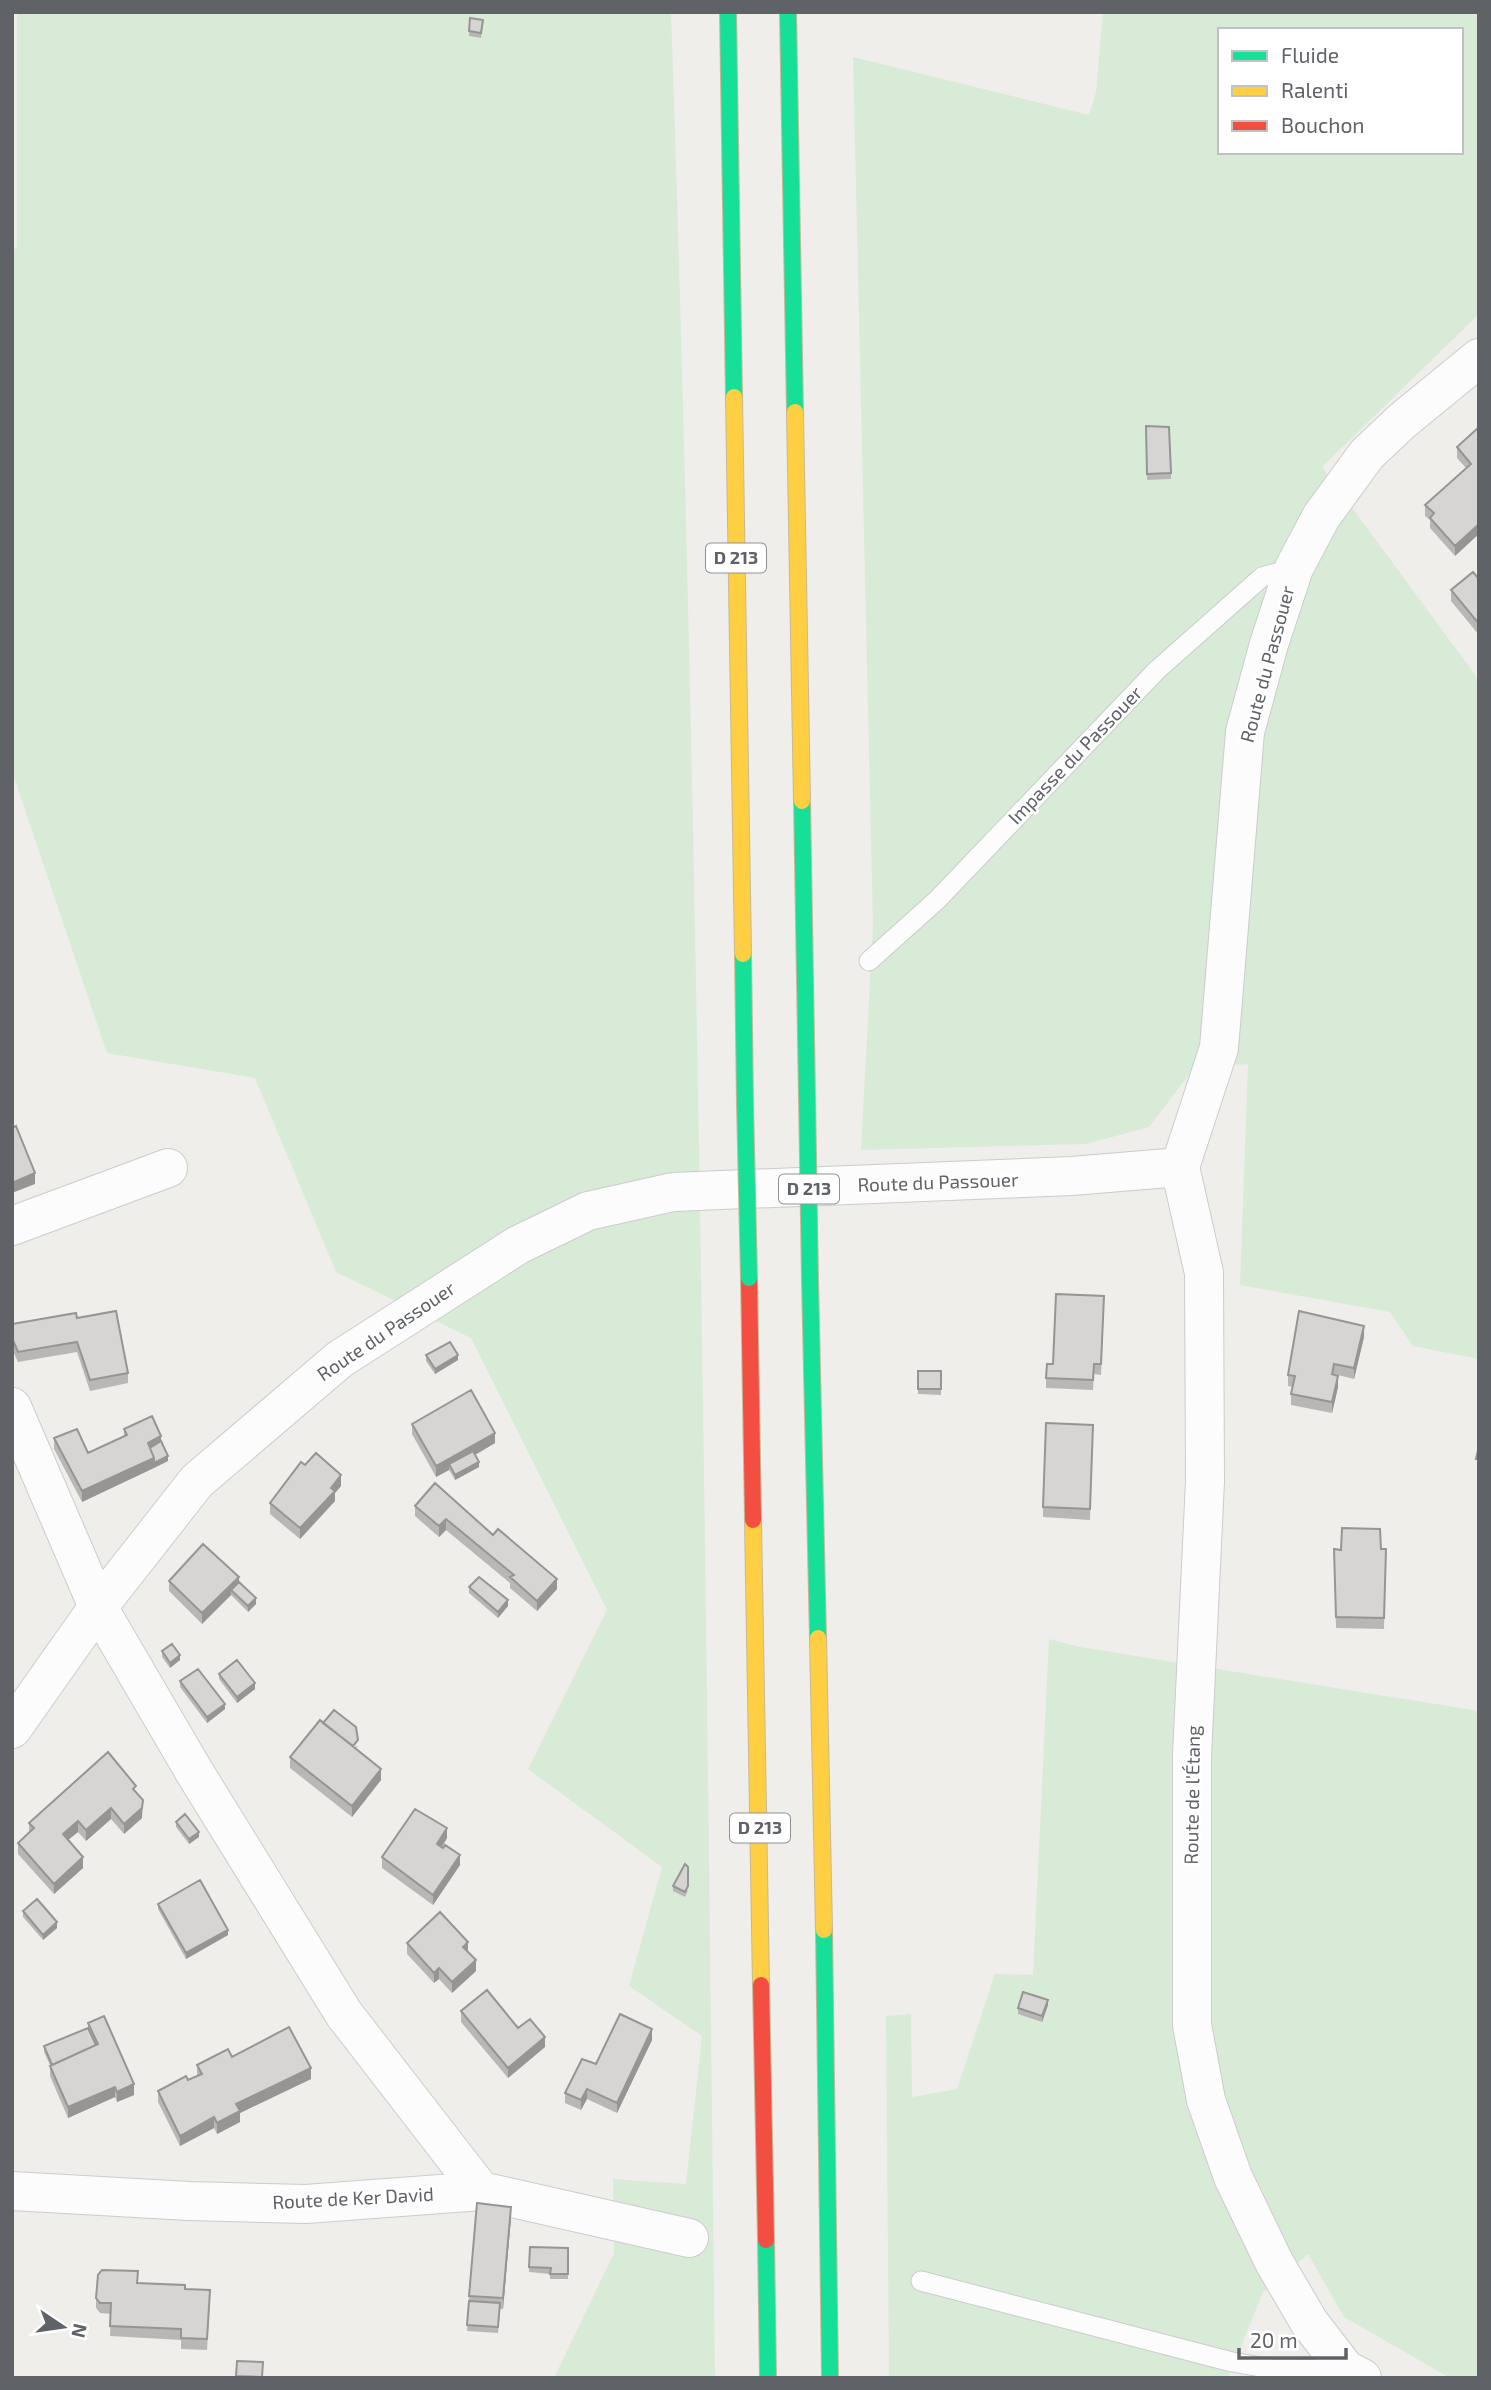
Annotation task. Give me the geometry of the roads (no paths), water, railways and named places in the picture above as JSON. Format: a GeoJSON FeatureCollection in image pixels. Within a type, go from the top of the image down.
{"type":"FeatureCollection","features":[{"type":"Feature","properties":{"kind":"highway","name":"D 213"},"geometry":{"type":"LineString","coordinates":[[728,12],[768,2378]]}},
{"type":"Feature","properties":{"kind":"highway","name":"D 213"},"geometry":{"type":"LineString","coordinates":[[788,12],[810,1280],[827,2051],[830,2378]]}},
{"type":"Feature","properties":{"kind":"street","name":"Route du Passouer"},"geometry":{"type":"LineString","coordinates":[[12,1728],[97,1607],[197,1481],[340,1359],[518,1245],[588,1211],[673,1192],[1059,1177],[1181,1167],[1219,1048],[1245,732],[1269,644],[1294,568],[1321,517],[1367,454],[1402,421],[1479,358]]}},
{"type":"Feature","properties":{"kind":"street","name":"Route de l'Étang"},"geometry":{"type":"LineString","coordinates":[[1181,1167],[1204,1273],[1205,1482],[1192,1756],[1189,1944],[1192,2025],[1206,2099],[1233,2178],[1309,2322],[1350,2375]]}},
{"type":"Feature","properties":{"kind":"street"},"geometry":{"type":"LineString","coordinates":[[12,1226],[168,1168]]}},
{"type":"Feature","properties":{"kind":"street"},"geometry":{"type":"LineString","coordinates":[[12,1407],[97,1607],[278,1910],[344,2014],[481,2191]]}},
{"type":"Feature","properties":{"kind":"street","name":"Route de Ker David"},"geometry":{"type":"LineString","coordinates":[[12,2191],[189,2201],[306,2204],[481,2191],[689,2238]]}},
{"type":"Feature","properties":{"kind":"lane","name":"Impasse du Passouer"},"geometry":{"type":"LineString","coordinates":[[869,961],[937,900],[1157,670],[1262,577],[1294,568]]}},
{"type":"Feature","properties":{"kind":"lane"},"geometry":{"type":"LineString","coordinates":[[921,2281],[1232,2362],[1272,2369],[1350,2375]]}}]}
